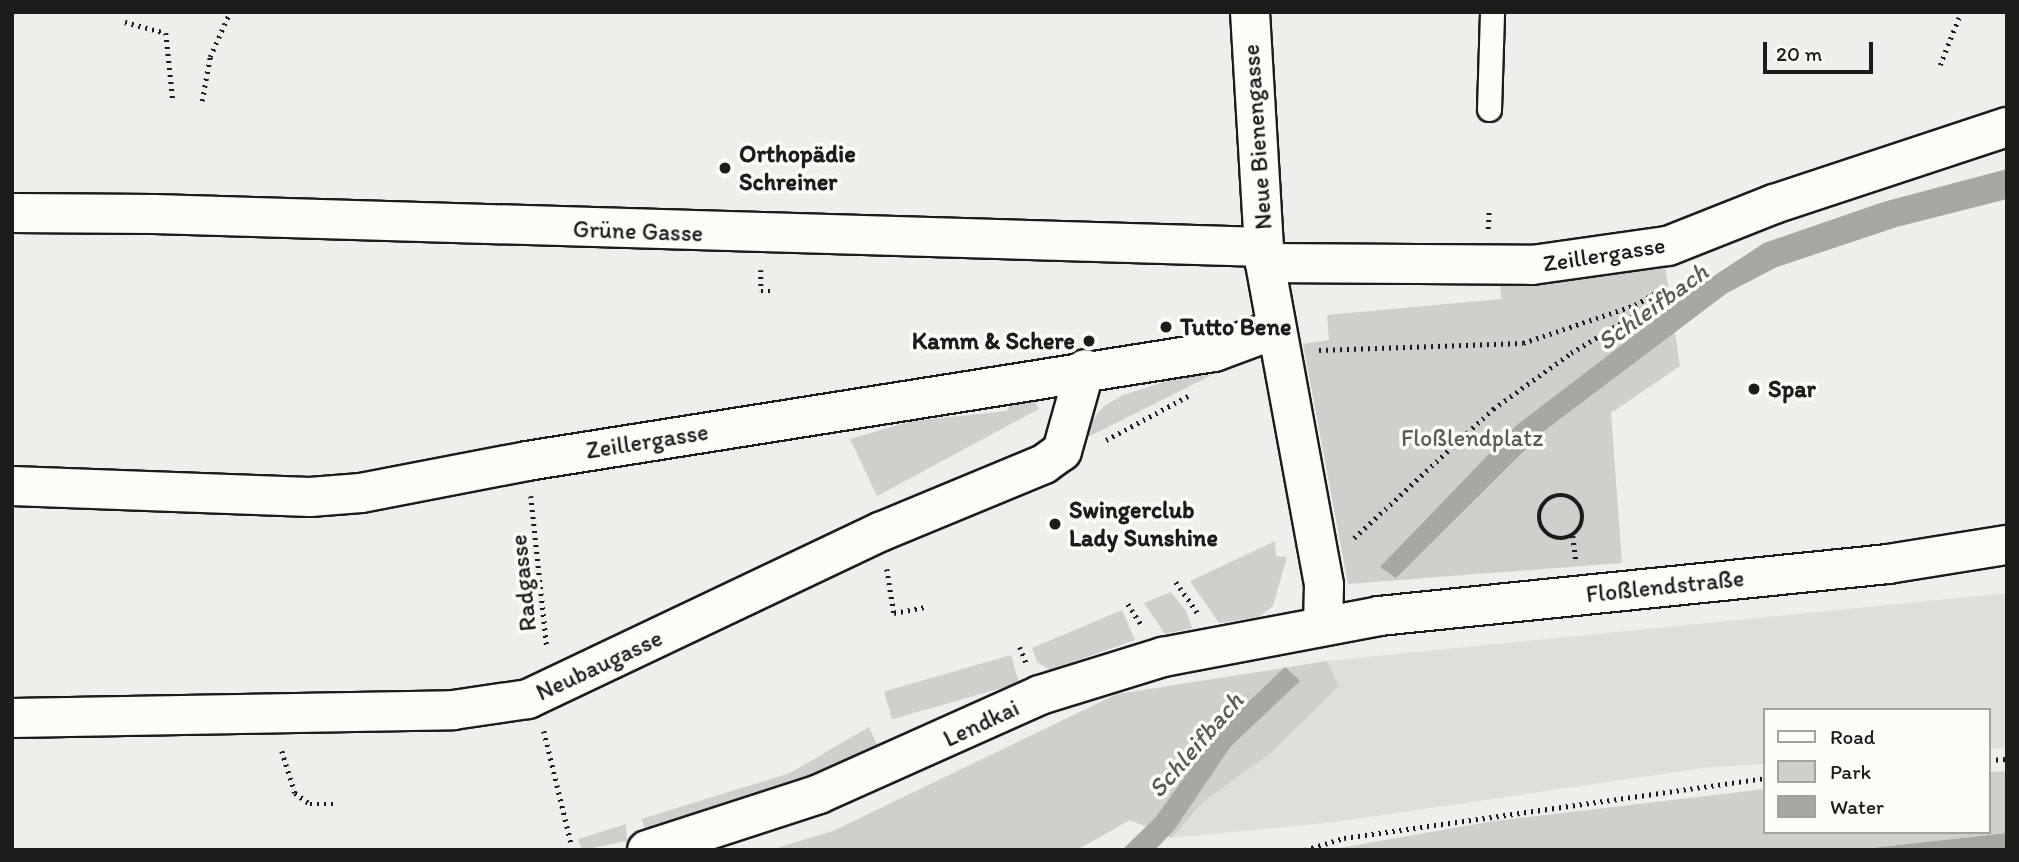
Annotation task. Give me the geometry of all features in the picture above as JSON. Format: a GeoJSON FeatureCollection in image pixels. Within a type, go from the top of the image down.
{"type":"FeatureCollection","features":[{"type":"Feature","properties":{"kind":"street","name":"Neue Bienengasse"},"geometry":{"type":"LineString","coordinates":[[1250,12],[1265,255]]}},
{"type":"Feature","properties":{"kind":"street","name":"Zeillergasse"},"geometry":{"type":"LineString","coordinates":[[1265,255],[1532,265],[1668,246],[1774,204],[2007,127]]}},
{"type":"Feature","properties":{"kind":"street","name":"Grüne Gasse"},"geometry":{"type":"LineString","coordinates":[[12,213],[154,214],[1265,255]]}},
{"type":"Feature","properties":{"kind":"street"},"geometry":{"type":"LineString","coordinates":[[1265,255],[1276,329],[1324,585],[1323,625]]}},
{"type":"Feature","properties":{"kind":"street","name":"Zeillergasse"},"geometry":{"type":"LineString","coordinates":[[12,486],[310,497],[361,493],[527,461],[1085,369],[1214,352],[1276,329]]}},
{"type":"Feature","properties":{"kind":"street"},"geometry":{"type":"LineString","coordinates":[[1062,451],[1085,369]]}},
{"type":"Feature","properties":{"kind":"street","name":"Neubaugasse"},"geometry":{"type":"LineString","coordinates":[[12,718],[453,709],[528,699],[880,532],[1044,464],[1062,451]]}},
{"type":"Feature","properties":{"kind":"street","name":"Floßlendstraße"},"geometry":{"type":"LineString","coordinates":[[1323,625],[1888,564],[2007,545]]}},
{"type":"Feature","properties":{"kind":"street","name":"Lendkai"},"geometry":{"type":"LineString","coordinates":[[647,850],[819,794],[1093,676],[1323,625]]}},
{"type":"Feature","properties":{"kind":"lane"},"geometry":{"type":"LineString","coordinates":[[1489,109],[1492,12]]}},
{"type":"Feature","properties":{"kind":"path"},"geometry":{"type":"LineString","coordinates":[[202,101],[210,57],[230,12]]}},
{"type":"Feature","properties":{"kind":"path"},"geometry":{"type":"LineString","coordinates":[[1940,65],[1961,12]]}},
{"type":"Feature","properties":{"kind":"path"},"geometry":{"type":"LineString","coordinates":[[125,22],[166,33],[173,101]]}},
{"type":"Feature","properties":{"kind":"path"},"geometry":{"type":"LineString","coordinates":[[1312,350],[1523,343],[1635,305],[1690,273]]}},
{"type":"Feature","properties":{"kind":"path"},"geometry":{"type":"LineString","coordinates":[[1345,547],[1493,409],[1571,353],[1702,275]]}},
{"type":"Feature","properties":{"kind":"path"},"geometry":{"type":"LineString","coordinates":[[1062,451],[1078,454],[1202,389]]}},
{"type":"Feature","properties":{"kind":"path","name":"Radgasse"},"geometry":{"type":"LineString","coordinates":[[527,461],[547,652]]}},
{"type":"Feature","properties":{"kind":"path"},"geometry":{"type":"LineString","coordinates":[[1568,496],[1579,504],[1583,522],[1573,536],[1555,539],[1541,526],[1540,510],[1550,498],[1568,496]]}},
{"type":"Feature","properties":{"kind":"path"},"geometry":{"type":"LineString","coordinates":[[886,565],[894,613],[924,607]]}},
{"type":"Feature","properties":{"kind":"path"},"geometry":{"type":"LineString","coordinates":[[271,713],[295,793],[310,804],[333,804]]}},
{"type":"Feature","properties":{"kind":"path"},"geometry":{"type":"LineString","coordinates":[[542,724],[571,843]]}},
{"type":"Feature","properties":{"kind":"path"},"geometry":{"type":"LineString","coordinates":[[1305,850],[1344,838],[1764,778]]}},
{"type":"Feature","properties":{"kind":"shaded area"},"geometry":{"type":"Polygon","coordinates":[[[2007,593],[2007,748],[1991,749],[1991,708],[1764,708],[1764,764],[1704,768],[1335,822],[1172,838],[1203,802],[1272,752],[1339,686],[1327,661],[2007,593]]]}},
{"type":"Feature","properties":{"kind":"green space","name":"Floßlendplatz"},"geometry":{"type":"Polygon","coordinates":[[[1665,266],[1680,366],[1611,413],[1622,563],[1348,584],[1303,344],[1329,340],[1327,315],[1501,299],[1500,279],[1665,266]]]}},
{"type":"Feature","properties":{"kind":"green space"},"geometry":{"type":"Polygon","coordinates":[[[1193,373],[1212,375],[1086,438],[1086,428],[1104,406],[1123,395],[1193,373]]]}},
{"type":"Feature","properties":{"kind":"green space"},"geometry":{"type":"Polygon","coordinates":[[[1012,399],[1034,400],[1039,409],[877,496],[850,439],[912,421],[1007,411],[1012,399]]]}},
{"type":"Feature","properties":{"kind":"green space"},"geometry":{"type":"Polygon","coordinates":[[[1275,541],[1276,556],[1287,557],[1273,606],[1259,617],[1219,623],[1190,581],[1275,541]]]}},
{"type":"Feature","properties":{"kind":"green space"},"geometry":{"type":"Polygon","coordinates":[[[1171,592],[1186,611],[1192,628],[1165,634],[1144,603],[1171,592]]]}},
{"type":"Feature","properties":{"kind":"green space"},"geometry":{"type":"Polygon","coordinates":[[[1122,610],[1135,640],[1050,670],[1037,662],[1032,648],[1122,610]]]}},
{"type":"Feature","properties":{"kind":"green space"},"geometry":{"type":"Polygon","coordinates":[[[1011,655],[1019,683],[892,719],[884,691],[1011,655]]]}},
{"type":"Feature","properties":{"kind":"green space"},"geometry":{"type":"Polygon","coordinates":[[[1327,661],[1339,686],[1272,752],[1203,802],[1172,838],[1130,820],[1077,850],[770,850],[833,831],[1117,694],[1327,661]]]}},
{"type":"Feature","properties":{"kind":"green space"},"geometry":{"type":"Polygon","coordinates":[[[869,727],[880,751],[825,777],[648,834],[641,819],[790,773],[869,727]]]}},
{"type":"Feature","properties":{"kind":"green space"},"geometry":{"type":"Polygon","coordinates":[[[2007,771],[2007,833],[1854,850],[1328,850],[1494,821],[1764,789],[1764,834],[1991,834],[1991,772],[2007,771]]]}},
{"type":"Feature","properties":{"kind":"green space"},"geometry":{"type":"Polygon","coordinates":[[[626,824],[627,841],[582,850],[578,839],[626,824]]]}},
{"type":"Feature","properties":{"kind":"water"},"geometry":{"type":"Polygon","coordinates":[[[2007,169],[2007,199],[1897,227],[1777,267],[1727,293],[1544,431],[1396,578],[1380,567],[1518,424],[1703,283],[1764,243],[1883,202],[2007,169]]]}},
{"type":"Feature","properties":{"kind":"water"},"geometry":{"type":"Polygon","coordinates":[[[1285,667],[1300,681],[1231,746],[1174,830],[1155,850],[1122,850],[1156,817],[1216,733],[1285,667]]]}},
{"type":"Feature","properties":{"kind":"water"},"geometry":{"type":"Polygon","coordinates":[[[2007,833],[2007,850],[1854,850],[2007,833]]]}},
{"type":"Feature","properties":{"kind":"place","name":"Orthopädie Schreiner"},"geometry":{"type":"Point","coordinates":[725,168]}},
{"type":"Feature","properties":{"kind":"place","name":"Tutto Bene"},"geometry":{"type":"Point","coordinates":[1166,327]}},
{"type":"Feature","properties":{"kind":"place","name":"Kamm & Schere"},"geometry":{"type":"Point","coordinates":[1089,341]}},
{"type":"Feature","properties":{"kind":"place","name":"Spar"},"geometry":{"type":"Point","coordinates":[1754,389]}},
{"type":"Feature","properties":{"kind":"place","name":"Swingerclub Lady Sunshine"},"geometry":{"type":"Point","coordinates":[1055,524]}},
{"type":"Feature","properties":{"kind":"water label","name":"Schleifbach"},"geometry":{"type":"Point","coordinates":[1653,307]}},
{"type":"Feature","properties":{"kind":"water label","name":"Schleifbach"},"geometry":{"type":"Point","coordinates":[1196,745]}}]}
